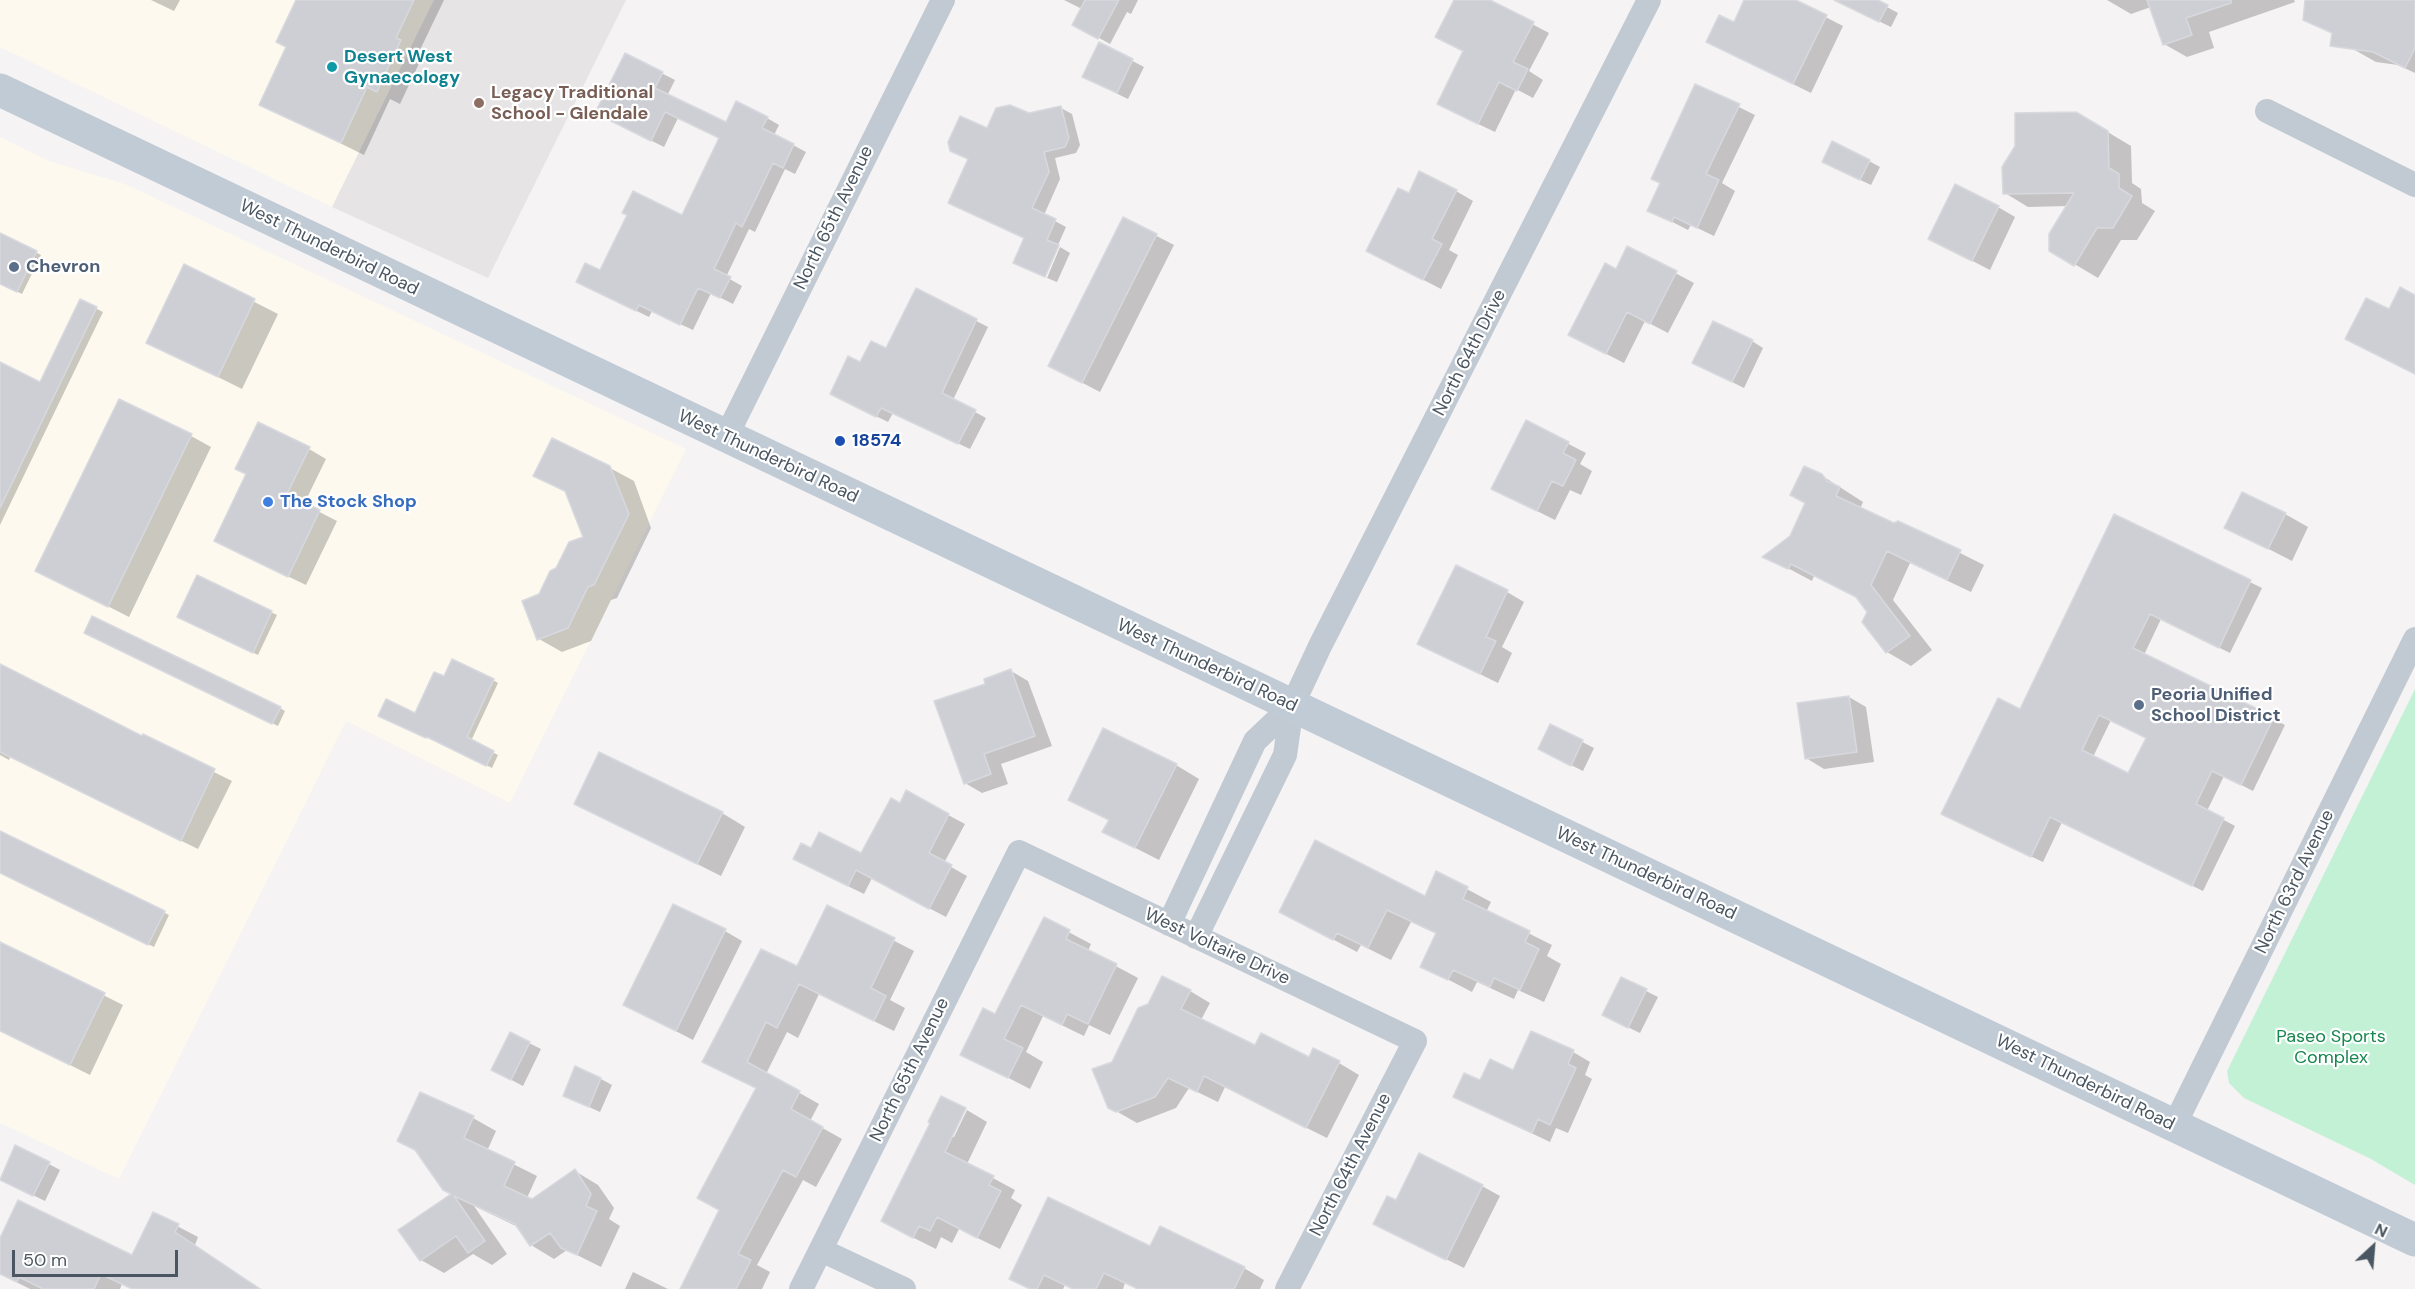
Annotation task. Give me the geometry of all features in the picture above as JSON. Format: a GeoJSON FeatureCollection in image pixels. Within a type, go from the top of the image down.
{"type":"FeatureCollection","features":[{"type":"Feature","properties":{"kind":"main road","name":"West Thunderbird Road"},"geometry":{"type":"LineString","coordinates":[[0,90],[2415,1240]]}},
{"type":"Feature","properties":{"kind":"street","name":"North 65th Avenue"},"geometry":{"type":"LineString","coordinates":[[726,437],[943,0]]}},
{"type":"Feature","properties":{"kind":"street","name":"North 64th Drive"},"geometry":{"type":"LineString","coordinates":[[1196,937],[1285,755],[1292,706],[1320,646],[1649,0]]}},
{"type":"Feature","properties":{"kind":"street"},"geometry":{"type":"LineString","coordinates":[[2267,111],[2415,185]]}},
{"type":"Feature","properties":{"kind":"street","name":"North 63rd Avenue"},"geometry":{"type":"LineString","coordinates":[[2174,1126],[2415,639]]}},
{"type":"Feature","properties":{"kind":"street","name":"North 64th Drive"},"geometry":{"type":"LineString","coordinates":[[1169,924],[1255,741],[1292,706]]}},
{"type":"Feature","properties":{"kind":"street"},"geometry":{"type":"LineString","coordinates":[[1213,829],[1242,843]]}},
{"type":"Feature","properties":{"kind":"street","name":"North 65th Avenue"},"geometry":{"type":"LineString","coordinates":[[801,1289],[1019,852]]}},
{"type":"Feature","properties":{"kind":"street","name":"West Voltaire Drive"},"geometry":{"type":"LineString","coordinates":[[1019,852],[1415,1041]]}},
{"type":"Feature","properties":{"kind":"street","name":"North 64th Avenue"},"geometry":{"type":"LineString","coordinates":[[1287,1289],[1415,1041]]}},
{"type":"Feature","properties":{"kind":"street"},"geometry":{"type":"LineString","coordinates":[[821,1250],[904,1289]]}},
{"type":"Feature","properties":{"kind":"shaded area"},"geometry":{"type":"Polygon","coordinates":[[[0,0],[434,0],[332,207],[0,47],[0,0]]]}},
{"type":"Feature","properties":{"kind":"shaded area","name":"Legacy Traditional School - Glendale"},"geometry":{"type":"Polygon","coordinates":[[[434,0],[626,0],[488,278],[332,207],[434,0]]]}},
{"type":"Feature","properties":{"kind":"shaded area"},"geometry":{"type":"Polygon","coordinates":[[[0,137],[49,161],[125,184],[686,449],[510,803],[346,721],[119,1179],[0,1123],[0,137]]]}},
{"type":"Feature","properties":{"kind":"green space","name":"Paseo Sports Complex"},"geometry":{"type":"Polygon","coordinates":[[[2415,689],[2415,1185],[2371,1159],[2244,1098],[2229,1083],[2227,1071],[2415,689]]]}},
{"type":"Feature","properties":{"kind":"building","name":"Desert West Gynaecology"},"geometry":{"type":"Polygon","coordinates":[[[296,0],[414,0],[396,38],[401,40],[377,92],[367,87],[341,143],[259,105],[286,47],[276,42],[296,0]]]}},
{"type":"Feature","properties":{"kind":"building"},"geometry":{"type":"Polygon","coordinates":[[[1085,0],[1119,0],[1098,39],[1072,25],[1085,0]]]}},
{"type":"Feature","properties":{"kind":"building"},"geometry":{"type":"Polygon","coordinates":[[[1454,0],[1490,0],[1534,22],[1513,62],[1528,69],[1517,91],[1499,82],[1478,124],[1437,104],[1463,51],[1435,37],[1454,0]]]}},
{"type":"Feature","properties":{"kind":"building"},"geometry":{"type":"Polygon","coordinates":[[[1744,0],[1796,0],[1827,15],[1793,84],[1706,42],[1719,15],[1734,22],[1744,0]]]}},
{"type":"Feature","properties":{"kind":"building"},"geometry":{"type":"Polygon","coordinates":[[[1834,0],[1878,0],[1888,5],[1879,22],[1834,0]]]}},
{"type":"Feature","properties":{"kind":"building"},"geometry":{"type":"Polygon","coordinates":[[[2147,0],[2231,0],[2231,3],[2186,18],[2192,35],[2163,45],[2147,0]]]}},
{"type":"Feature","properties":{"kind":"building"},"geometry":{"type":"Polygon","coordinates":[[[2305,0],[2415,0],[2415,48],[2405,68],[2373,52],[2330,46],[2332,33],[2303,20],[2305,0]]]}},
{"type":"Feature","properties":{"kind":"building"},"geometry":{"type":"Polygon","coordinates":[[[1099,42],[1133,59],[1117,93],[1082,77],[1099,42]]]}},
{"type":"Feature","properties":{"kind":"building"},"geometry":{"type":"Polygon","coordinates":[[[625,53],[663,72],[655,88],[726,122],[736,101],[768,117],[762,128],[794,144],[783,168],[773,163],[742,227],[736,223],[714,269],[731,277],[720,298],[698,288],[680,325],[639,305],[636,311],[576,282],[585,263],[600,270],[627,215],[622,213],[633,191],[682,215],[719,138],[665,112],[651,141],[595,113],[625,53]]]}},
{"type":"Feature","properties":{"kind":"building"},"geometry":{"type":"Polygon","coordinates":[[[1695,84],[1740,104],[1706,174],[1719,180],[1697,228],[1674,217],[1672,222],[1647,211],[1660,183],[1651,179],[1695,84]]]}},
{"type":"Feature","properties":{"kind":"building"},"geometry":{"type":"Polygon","coordinates":[[[1010,105],[1029,113],[1061,106],[1069,138],[1065,147],[1044,152],[1049,172],[1032,208],[1056,219],[1047,240],[1059,245],[1045,277],[1013,263],[1024,238],[948,203],[968,159],[950,151],[948,142],[960,116],[987,128],[996,108],[1010,105]]]}},
{"type":"Feature","properties":{"kind":"building"},"geometry":{"type":"Polygon","coordinates":[[[2076,112],[2108,131],[2109,168],[2119,174],[2119,188],[2132,196],[2113,228],[2097,228],[2074,266],[2049,251],[2049,234],[2074,193],[2003,194],[2002,167],[2015,146],[2015,113],[2076,112]]]}},
{"type":"Feature","properties":{"kind":"building"},"geometry":{"type":"Polygon","coordinates":[[[1832,141],[1870,160],[1860,180],[1822,162],[1832,141]]]}},
{"type":"Feature","properties":{"kind":"building"},"geometry":{"type":"Polygon","coordinates":[[[1419,171],[1457,190],[1432,239],[1442,244],[1423,280],[1366,251],[1398,188],[1409,193],[1419,171]]]}},
{"type":"Feature","properties":{"kind":"building"},"geometry":{"type":"Polygon","coordinates":[[[1955,184],[1999,206],[1972,261],[1928,239],[1955,184]]]}},
{"type":"Feature","properties":{"kind":"building"},"geometry":{"type":"Polygon","coordinates":[[[1123,217],[1157,234],[1082,383],[1048,366],[1123,217]]]}},
{"type":"Feature","properties":{"kind":"building","name":"Chevron"},"geometry":{"type":"Polygon","coordinates":[[[0,233],[37,251],[17,292],[0,284],[0,233]]]}},
{"type":"Feature","properties":{"kind":"building"},"geometry":{"type":"Polygon","coordinates":[[[1627,246],[1677,271],[1650,324],[1627,312],[1606,354],[1568,335],[1605,263],[1616,269],[1627,246]]]}},
{"type":"Feature","properties":{"kind":"building"},"geometry":{"type":"Polygon","coordinates":[[[184,264],[255,299],[218,377],[146,343],[184,264]]]}},
{"type":"Feature","properties":{"kind":"building"},"geometry":{"type":"Polygon","coordinates":[[[2400,287],[2415,295],[2415,374],[2345,339],[2366,298],[2389,309],[2400,287]]]}},
{"type":"Feature","properties":{"kind":"building"},"geometry":{"type":"Polygon","coordinates":[[[916,288],[977,319],[942,393],[976,410],[958,444],[881,408],[876,417],[830,394],[848,356],[860,362],[871,341],[886,348],[916,288]]]}},
{"type":"Feature","properties":{"kind":"building"},"geometry":{"type":"Polygon","coordinates":[[[80,299],[97,307],[0,508],[0,362],[40,382],[80,299]]]}},
{"type":"Feature","properties":{"kind":"building"},"geometry":{"type":"Polygon","coordinates":[[[1713,321],[1753,340],[1732,382],[1692,363],[1713,321]]]}},
{"type":"Feature","properties":{"kind":"building"},"geometry":{"type":"Polygon","coordinates":[[[119,399],[192,434],[108,607],[35,571],[119,399]]]}},
{"type":"Feature","properties":{"kind":"building"},"geometry":{"type":"Polygon","coordinates":[[[1526,420],[1569,442],[1563,453],[1576,460],[1563,486],[1552,481],[1537,511],[1491,489],[1526,420]]]}},
{"type":"Feature","properties":{"kind":"building","name":"The Stock Shop"},"geometry":{"type":"Polygon","coordinates":[[[258,422],[310,447],[287,494],[320,510],[288,577],[214,541],[246,474],[235,469],[258,422]]]}},
{"type":"Feature","properties":{"kind":"building"},"geometry":{"type":"Polygon","coordinates":[[[552,438],[610,466],[629,514],[594,585],[588,587],[568,628],[537,640],[522,601],[539,594],[550,571],[556,568],[569,542],[583,537],[565,491],[533,476],[552,438]]]}},
{"type":"Feature","properties":{"kind":"building"},"geometry":{"type":"Polygon","coordinates":[[[1804,466],[1822,474],[1827,481],[1840,487],[1836,496],[1961,550],[1947,580],[1887,551],[1871,585],[1910,636],[1886,653],[1862,622],[1867,612],[1856,597],[1791,564],[1788,569],[1762,557],[1790,536],[1805,503],[1790,495],[1804,466]]]}},
{"type":"Feature","properties":{"kind":"building"},"geometry":{"type":"Polygon","coordinates":[[[2242,492],[2286,513],[2268,549],[2224,528],[2242,492]]]}},
{"type":"Feature","properties":{"kind":"building"},"geometry":{"type":"Polygon","coordinates":[[[2114,514],[2251,580],[2219,648],[2150,614],[2133,648],[2274,717],[2241,785],[2212,771],[2196,804],[2224,818],[2192,886],[2050,817],[2031,857],[1941,814],[1998,698],[2020,709],[2114,514]],[[2099,715],[2082,750],[2128,773],[2146,738],[2099,715]]]}},
{"type":"Feature","properties":{"kind":"building"},"geometry":{"type":"Polygon","coordinates":[[[1456,565],[1508,590],[1486,637],[1496,641],[1480,674],[1417,644],[1456,565]]]}},
{"type":"Feature","properties":{"kind":"building"},"geometry":{"type":"Polygon","coordinates":[[[197,575],[272,611],[253,653],[177,617],[197,575]]]}},
{"type":"Feature","properties":{"kind":"building"},"geometry":{"type":"Polygon","coordinates":[[[92,616],[281,707],[272,724],[84,633],[92,616]]]}},
{"type":"Feature","properties":{"kind":"building"},"geometry":{"type":"Polygon","coordinates":[[[452,659],[494,679],[467,737],[494,751],[486,766],[378,716],[386,699],[415,713],[434,672],[444,676],[452,659]]]}},
{"type":"Feature","properties":{"kind":"building"},"geometry":{"type":"Polygon","coordinates":[[[0,664],[142,736],[143,734],[215,769],[181,841],[0,752],[0,664]]]}},
{"type":"Feature","properties":{"kind":"building"},"geometry":{"type":"Polygon","coordinates":[[[1011,669],[1035,736],[984,754],[991,774],[964,784],[934,701],[985,684],[984,679],[1011,669]]]}},
{"type":"Feature","properties":{"kind":"building"},"geometry":{"type":"Polygon","coordinates":[[[1849,696],[1857,752],[1805,759],[1797,703],[1849,696]]]}},
{"type":"Feature","properties":{"kind":"building"},"geometry":{"type":"Polygon","coordinates":[[[1550,724],[1583,740],[1571,766],[1538,749],[1550,724]]]}},
{"type":"Feature","properties":{"kind":"building"},"geometry":{"type":"Polygon","coordinates":[[[1103,728],[1177,764],[1135,848],[1102,832],[1109,820],[1068,800],[1103,728]]]}},
{"type":"Feature","properties":{"kind":"building"},"geometry":{"type":"Polygon","coordinates":[[[599,752],[723,812],[697,864],[574,804],[599,752]]]}},
{"type":"Feature","properties":{"kind":"building"},"geometry":{"type":"Polygon","coordinates":[[[906,790],[949,814],[929,853],[952,865],[929,909],[856,870],[848,886],[793,859],[801,843],[811,848],[819,832],[861,853],[891,798],[900,803],[906,790]]]}},
{"type":"Feature","properties":{"kind":"building"},"geometry":{"type":"Polygon","coordinates":[[[0,831],[165,911],[148,945],[0,873],[0,831]]]}},
{"type":"Feature","properties":{"kind":"building"},"geometry":{"type":"Polygon","coordinates":[[[1315,840],[1425,896],[1436,871],[1468,887],[1463,899],[1530,931],[1525,942],[1539,949],[1520,990],[1494,978],[1490,987],[1453,970],[1448,980],[1420,967],[1436,933],[1387,910],[1368,948],[1337,933],[1333,940],[1279,912],[1315,840]]]}},
{"type":"Feature","properties":{"kind":"building"},"geometry":{"type":"Polygon","coordinates":[[[673,904],[726,929],[676,1031],[623,1005],[673,904]]]}},
{"type":"Feature","properties":{"kind":"building"},"geometry":{"type":"Polygon","coordinates":[[[827,905],[895,938],[871,988],[886,996],[874,1021],[799,984],[777,1028],[766,1022],[747,1062],[800,1091],[791,1109],[823,1127],[796,1177],[783,1170],[738,1254],[751,1260],[736,1289],[680,1289],[719,1210],[697,1198],[756,1088],[702,1062],[761,949],[797,966],[827,905]]]}},
{"type":"Feature","properties":{"kind":"building"},"geometry":{"type":"Polygon","coordinates":[[[1044,917],[1070,930],[1066,939],[1117,964],[1088,1024],[1067,1014],[1062,1025],[1021,1005],[1004,1039],[1023,1048],[1008,1078],[960,1055],[983,1008],[995,1014],[1044,917]]]}},
{"type":"Feature","properties":{"kind":"building"},"geometry":{"type":"Polygon","coordinates":[[[0,942],[105,993],[70,1065],[0,1031],[0,942]]]}},
{"type":"Feature","properties":{"kind":"building"},"geometry":{"type":"Polygon","coordinates":[[[1162,976],[1191,990],[1181,1009],[1255,1045],[1261,1033],[1309,1057],[1313,1048],[1340,1061],[1306,1128],[1204,1076],[1197,1092],[1168,1078],[1155,1097],[1116,1112],[1108,1108],[1092,1069],[1112,1062],[1138,1008],[1148,1004],[1162,976]]]}},
{"type":"Feature","properties":{"kind":"building"},"geometry":{"type":"Polygon","coordinates":[[[1621,977],[1647,989],[1628,1028],[1602,1015],[1621,977]]]}},
{"type":"Feature","properties":{"kind":"building"},"geometry":{"type":"Polygon","coordinates":[[[1531,1031],[1574,1050],[1568,1064],[1576,1068],[1550,1125],[1538,1119],[1532,1133],[1453,1097],[1464,1073],[1480,1080],[1490,1059],[1513,1070],[1531,1031]]]}},
{"type":"Feature","properties":{"kind":"building"},"geometry":{"type":"Polygon","coordinates":[[[510,1032],[530,1042],[511,1080],[491,1070],[510,1032]]]}},
{"type":"Feature","properties":{"kind":"building"},"geometry":{"type":"Polygon","coordinates":[[[575,1066],[601,1078],[589,1107],[563,1096],[575,1066]]]}},
{"type":"Feature","properties":{"kind":"building"},"geometry":{"type":"Polygon","coordinates":[[[420,1092],[474,1116],[464,1138],[515,1162],[504,1186],[532,1199],[575,1169],[591,1194],[586,1206],[597,1211],[577,1255],[561,1248],[550,1233],[530,1246],[515,1224],[454,1196],[485,1241],[468,1253],[456,1236],[420,1261],[398,1230],[451,1194],[443,1190],[415,1150],[397,1141],[420,1092]]]}},
{"type":"Feature","properties":{"kind":"building"},"geometry":{"type":"Polygon","coordinates":[[[941,1096],[966,1108],[945,1152],[994,1176],[989,1185],[1001,1191],[977,1238],[937,1217],[930,1231],[919,1226],[913,1238],[881,1221],[941,1096]]]}},
{"type":"Feature","properties":{"kind":"building"},"geometry":{"type":"Polygon","coordinates":[[[15,1145],[50,1162],[33,1196],[0,1180],[15,1145]]]}},
{"type":"Feature","properties":{"kind":"building"},"geometry":{"type":"Polygon","coordinates":[[[1419,1153],[1483,1185],[1446,1260],[1373,1224],[1387,1196],[1396,1200],[1419,1153]]]}},
{"type":"Feature","properties":{"kind":"building"},"geometry":{"type":"Polygon","coordinates":[[[1048,1197],[1150,1246],[1160,1226],[1245,1267],[1234,1289],[1138,1289],[1104,1273],[1096,1289],[1073,1289],[1044,1275],[1037,1289],[1030,1289],[1009,1279],[1048,1197]]]}},
{"type":"Feature","properties":{"kind":"building"},"geometry":{"type":"Polygon","coordinates":[[[18,1200],[132,1255],[153,1212],[179,1224],[175,1232],[260,1289],[132,1289],[101,1274],[94,1289],[43,1289],[19,1277],[17,1282],[0,1274],[0,1238],[18,1200]]]}},
{"type":"Feature","properties":{"kind":"place","name":"Desert West Gynaecology"},"geometry":{"type":"Point","coordinates":[332,67]}},
{"type":"Feature","properties":{"kind":"place","name":"Legacy Traditional School - Glendale"},"geometry":{"type":"Point","coordinates":[479,103]}},
{"type":"Feature","properties":{"kind":"place","name":"Chevron"},"geometry":{"type":"Point","coordinates":[14,267]}},
{"type":"Feature","properties":{"kind":"place","name":"18574"},"geometry":{"type":"Point","coordinates":[840,441]}},
{"type":"Feature","properties":{"kind":"place","name":"The Stock Shop"},"geometry":{"type":"Point","coordinates":[268,502]}},
{"type":"Feature","properties":{"kind":"place","name":"Peoria Unified School District"},"geometry":{"type":"Point","coordinates":[2139,705]}}]}
